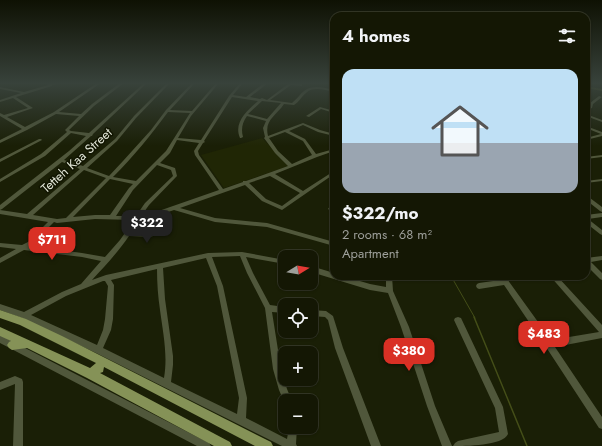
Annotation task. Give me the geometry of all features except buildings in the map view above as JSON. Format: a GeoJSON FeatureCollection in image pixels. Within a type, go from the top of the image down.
{"type":"FeatureCollection","features":[{"type":"Feature","properties":{"kind":"main road"},"geometry":{"type":"LineString","coordinates":[[0,314],[72,342],[102,361],[267,446]]}},
{"type":"Feature","properties":{"kind":"main road"},"geometry":{"type":"LineString","coordinates":[[0,331],[91,374],[226,446]]}},
{"type":"Feature","properties":{"kind":"main road"},"geometry":{"type":"LineString","coordinates":[[12,345],[28,344]]}},
{"type":"Feature","properties":{"kind":"main road"},"geometry":{"type":"LineString","coordinates":[[91,374],[99,368],[102,361]]}},
{"type":"Feature","properties":{"kind":"street"},"geometry":{"type":"LineString","coordinates":[[5,116],[31,108],[25,104]]}},
{"type":"Feature","properties":{"kind":"street"},"geometry":{"type":"LineString","coordinates":[[0,142],[55,113],[69,104]]}},
{"type":"Feature","properties":{"kind":"street"},"geometry":{"type":"LineString","coordinates":[[70,132],[67,131],[67,129],[97,104]]}},
{"type":"Feature","properties":{"kind":"street"},"geometry":{"type":"LineString","coordinates":[[0,208],[61,160],[122,104]]}},
{"type":"Feature","properties":{"kind":"street","name":"Tetteh Kaa Street"},"geometry":{"type":"LineString","coordinates":[[28,217],[116,140],[135,117],[149,104]]}},
{"type":"Feature","properties":{"kind":"street"},"geometry":{"type":"LineString","coordinates":[[68,219],[152,131],[174,104]]}},
{"type":"Feature","properties":{"kind":"street"},"geometry":{"type":"LineString","coordinates":[[112,217],[124,197],[158,164],[168,152],[192,112],[199,104]]}},
{"type":"Feature","properties":{"kind":"street"},"geometry":{"type":"LineString","coordinates":[[222,190],[197,155],[198,148],[226,104]]}},
{"type":"Feature","properties":{"kind":"street"},"geometry":{"type":"LineString","coordinates":[[241,137],[239,128],[246,115],[257,104]]}},
{"type":"Feature","properties":{"kind":"street"},"geometry":{"type":"LineString","coordinates":[[282,104],[269,120],[265,128],[266,138],[291,166]]}},
{"type":"Feature","properties":{"kind":"street"},"geometry":{"type":"LineString","coordinates":[[308,116],[321,108],[330,111]]}},
{"type":"Feature","properties":{"kind":"street"},"geometry":{"type":"LineString","coordinates":[[167,111],[192,112]]}},
{"type":"Feature","properties":{"kind":"street"},"geometry":{"type":"LineString","coordinates":[[55,113],[81,116]]}},
{"type":"Feature","properties":{"kind":"street"},"geometry":{"type":"LineString","coordinates":[[0,114],[26,129]]}},
{"type":"Feature","properties":{"kind":"street"},"geometry":{"type":"LineString","coordinates":[[246,115],[269,120]]}},
{"type":"Feature","properties":{"kind":"street"},"geometry":{"type":"LineString","coordinates":[[590,116],[602,121]]}},
{"type":"Feature","properties":{"kind":"street"},"geometry":{"type":"LineString","coordinates":[[266,138],[303,124],[319,132],[330,134]]}},
{"type":"Feature","properties":{"kind":"street"},"geometry":{"type":"LineString","coordinates":[[590,129],[602,134]]}},
{"type":"Feature","properties":{"kind":"street"},"geometry":{"type":"LineString","coordinates":[[286,131],[306,142],[315,156]]}},
{"type":"Feature","properties":{"kind":"street"},"geometry":{"type":"LineString","coordinates":[[0,181],[43,155],[70,132],[91,134]]}},
{"type":"Feature","properties":{"kind":"street"},"geometry":{"type":"LineString","coordinates":[[590,138],[602,134]]}},
{"type":"Feature","properties":{"kind":"street"},"geometry":{"type":"LineString","coordinates":[[176,139],[203,142]]}},
{"type":"Feature","properties":{"kind":"street"},"geometry":{"type":"LineString","coordinates":[[0,161],[40,140]]}},
{"type":"Feature","properties":{"kind":"street"},"geometry":{"type":"LineString","coordinates":[[0,212],[53,220],[112,217],[138,218],[160,214],[330,151]]}},
{"type":"Feature","properties":{"kind":"street"},"geometry":{"type":"LineString","coordinates":[[590,158],[602,156]]}},
{"type":"Feature","properties":{"kind":"street"},"geometry":{"type":"LineString","coordinates":[[61,160],[109,177],[137,183]]}},
{"type":"Feature","properties":{"kind":"street"},"geometry":{"type":"LineString","coordinates":[[84,286],[127,234],[154,195],[175,176],[176,174],[173,169],[158,164]]}},
{"type":"Feature","properties":{"kind":"street"},"geometry":{"type":"LineString","coordinates":[[271,174],[303,193]]}},
{"type":"Feature","properties":{"kind":"street"},"geometry":{"type":"LineString","coordinates":[[245,182],[264,200],[282,208],[287,207],[303,193],[330,175]]}},
{"type":"Feature","properties":{"kind":"street"},"geometry":{"type":"LineString","coordinates":[[590,182],[602,180]]}},
{"type":"Feature","properties":{"kind":"street"},"geometry":{"type":"LineString","coordinates":[[590,200],[602,210]]}},
{"type":"Feature","properties":{"kind":"street"},"geometry":{"type":"LineString","coordinates":[[174,208],[215,220],[267,225],[330,243]]}},
{"type":"Feature","properties":{"kind":"street"},"geometry":{"type":"LineString","coordinates":[[590,218],[602,215]]}},
{"type":"Feature","properties":{"kind":"street"},"geometry":{"type":"LineString","coordinates":[[0,261],[33,242],[53,220]]}},
{"type":"Feature","properties":{"kind":"street"},"geometry":{"type":"LineString","coordinates":[[590,222],[602,233]]}},
{"type":"Feature","properties":{"kind":"street"},"geometry":{"type":"LineString","coordinates":[[127,234],[150,235],[164,231]]}},
{"type":"Feature","properties":{"kind":"street"},"geometry":{"type":"LineString","coordinates":[[0,245],[82,255],[107,260]]}},
{"type":"Feature","properties":{"kind":"street"},"geometry":{"type":"LineString","coordinates":[[24,315],[46,302],[106,278],[208,255],[231,253],[278,261]]}},
{"type":"Feature","properties":{"kind":"street"},"geometry":{"type":"LineString","coordinates":[[242,254],[250,274],[268,308],[278,370],[284,394]]}},
{"type":"Feature","properties":{"kind":"street"},"geometry":{"type":"LineString","coordinates":[[208,255],[220,286],[243,398],[240,421]]}},
{"type":"Feature","properties":{"kind":"street"},"geometry":{"type":"LineString","coordinates":[[590,260],[602,258]]}},
{"type":"Feature","properties":{"kind":"street"},"geometry":{"type":"LineString","coordinates":[[590,265],[602,276]]}},
{"type":"Feature","properties":{"kind":"street"},"geometry":{"type":"LineString","coordinates":[[160,266],[163,307],[170,352],[171,369],[168,384]]}},
{"type":"Feature","properties":{"kind":"street"},"geometry":{"type":"LineString","coordinates":[[318,271],[330,275]]}},
{"type":"Feature","properties":{"kind":"street"},"geometry":{"type":"LineString","coordinates":[[99,350],[107,330],[111,306],[111,285],[106,278]]}},
{"type":"Feature","properties":{"kind":"street"},"geometry":{"type":"LineString","coordinates":[[347,280],[390,291]]}},
{"type":"Feature","properties":{"kind":"street"},"geometry":{"type":"LineString","coordinates":[[389,280],[390,291],[405,327],[431,406],[447,446]]}},
{"type":"Feature","properties":{"kind":"street"},"geometry":{"type":"LineString","coordinates":[[479,286],[500,280]]}},
{"type":"Feature","properties":{"kind":"street"},"geometry":{"type":"LineString","coordinates":[[504,280],[549,344],[602,425]]}},
{"type":"Feature","properties":{"kind":"street"},"geometry":{"type":"LineString","coordinates":[[557,280],[602,330]]}},
{"type":"Feature","properties":{"kind":"street"},"geometry":{"type":"LineString","coordinates":[[0,307],[24,315],[72,342],[99,350],[292,446],[293,434]]}},
{"type":"Feature","properties":{"kind":"street"},"geometry":{"type":"LineString","coordinates":[[268,308],[278,309]]}},
{"type":"Feature","properties":{"kind":"street"},"geometry":{"type":"LineString","coordinates":[[318,313],[326,314],[331,318],[338,348],[376,446]]}},
{"type":"Feature","properties":{"kind":"street"},"geometry":{"type":"LineString","coordinates":[[458,320],[499,407],[505,428],[504,434],[500,436],[458,446]]}},
{"type":"Feature","properties":{"kind":"street"},"geometry":{"type":"LineString","coordinates":[[549,344],[602,335]]}},
{"type":"Feature","properties":{"kind":"street"},"geometry":{"type":"LineString","coordinates":[[0,339],[206,446]]}},
{"type":"Feature","properties":{"kind":"street"},"geometry":{"type":"LineString","coordinates":[[0,386],[15,380],[18,382],[18,446]]}},
{"type":"Feature","properties":{"kind":"shaded area"},"geometry":{"type":"Polygon","coordinates":[[[262,138],[289,166],[224,188],[201,155],[262,138]]]}},
{"type":"Feature","properties":{"kind":"waterway"},"geometry":{"type":"LineString","coordinates":[[453,280],[475,318]]}},
{"type":"Feature","properties":{"kind":"waterway"},"geometry":{"type":"LineString","coordinates":[[474,317],[527,446]]}}]}
